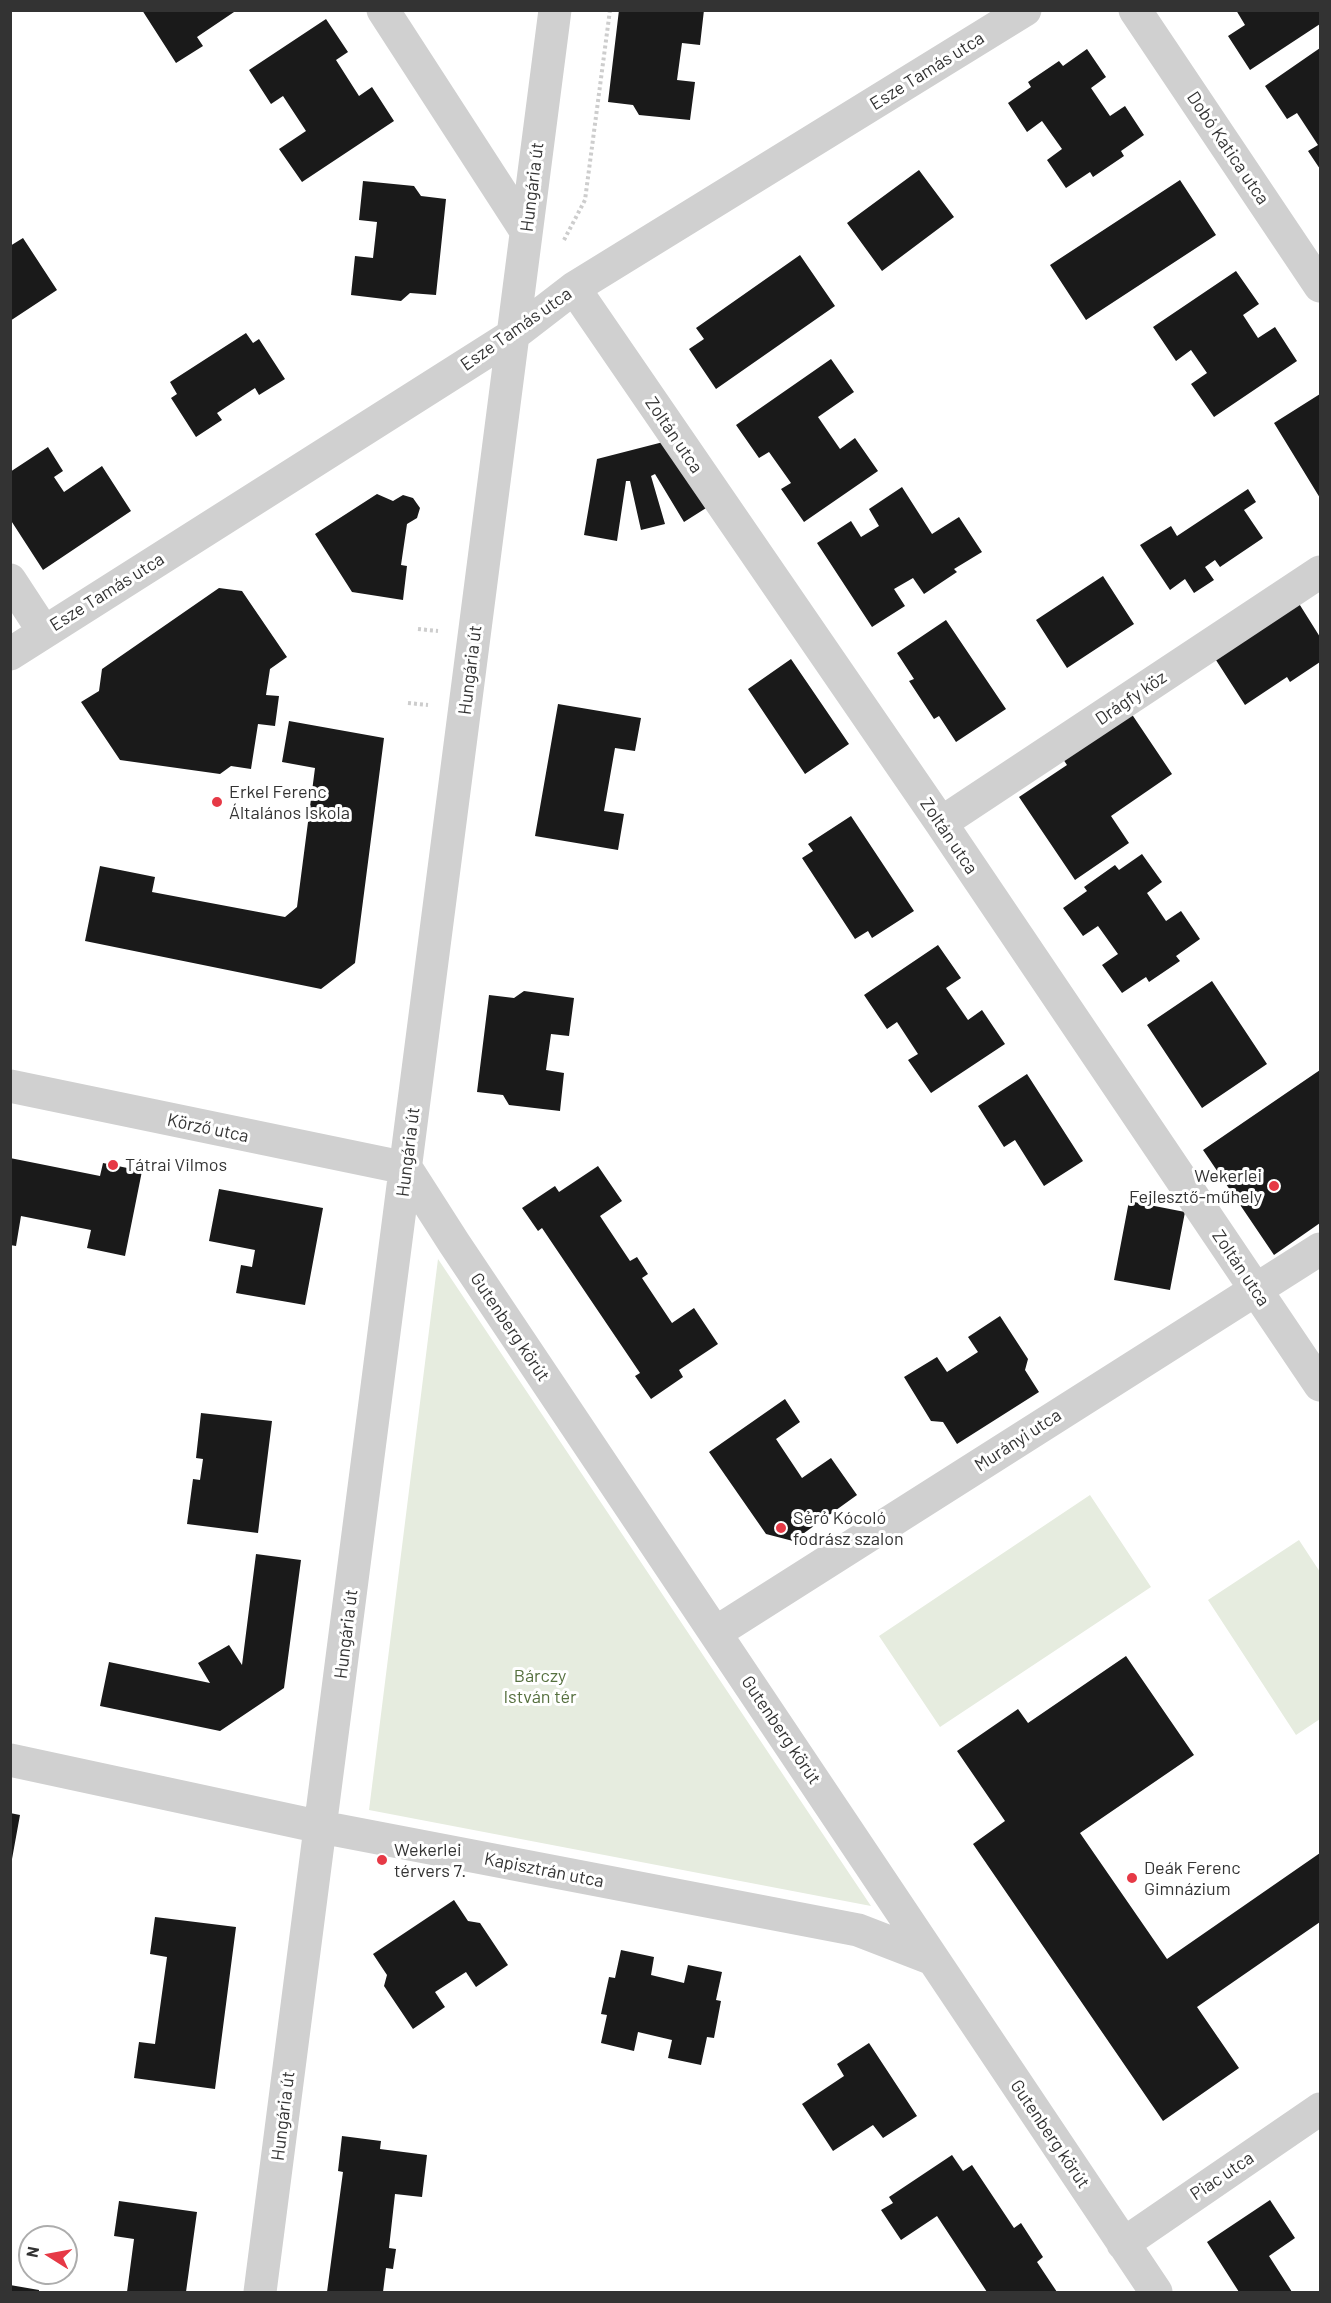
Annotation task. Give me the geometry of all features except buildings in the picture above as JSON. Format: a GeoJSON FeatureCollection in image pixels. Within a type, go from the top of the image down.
{"type":"FeatureCollection","features":[{"type":"Feature","properties":{"kind":"street"},"geometry":{"type":"LineString","coordinates":[[383,10],[526,231]]}},
{"type":"Feature","properties":{"kind":"street","name":"Hungária út"},"geometry":{"type":"LineString","coordinates":[[260,2292],[555,10]]}},
{"type":"Feature","properties":{"kind":"street","name":"Esze Tamás utca"},"geometry":{"type":"LineString","coordinates":[[10,654],[513,336],[574,288],[1025,10]]}},
{"type":"Feature","properties":{"kind":"street","name":"Dobó Katica utca"},"geometry":{"type":"LineString","coordinates":[[1135,10],[1320,286]]}},
{"type":"Feature","properties":{"kind":"street","name":"Zoltán utca"},"geometry":{"type":"LineString","coordinates":[[574,288],[941,824],[1320,1385]]}},
{"type":"Feature","properties":{"kind":"street","name":"Drágfy köz"},"geometry":{"type":"LineString","coordinates":[[941,824],[1320,572]]}},
{"type":"Feature","properties":{"kind":"street"},"geometry":{"type":"LineString","coordinates":[[10,580],[44,632]]}},
{"type":"Feature","properties":{"kind":"street","name":"Körző utca"},"geometry":{"type":"LineString","coordinates":[[10,1086],[406,1168]]}},
{"type":"Feature","properties":{"kind":"street","name":"Gutenberg körút"},"geometry":{"type":"LineString","coordinates":[[406,1168],[1156,2292]]}},
{"type":"Feature","properties":{"kind":"street","name":"Murányi utca"},"geometry":{"type":"LineString","coordinates":[[715,1633],[1320,1249]]}},
{"type":"Feature","properties":{"kind":"street","name":"Kapisztrán utca"},"geometry":{"type":"LineString","coordinates":[[10,1760],[321,1827],[858,1930],[933,1959]]}},
{"type":"Feature","properties":{"kind":"street","name":"Piac utca"},"geometry":{"type":"LineString","coordinates":[[1124,2244],[1320,2109]]}},
{"type":"Feature","properties":{"kind":"path"},"geometry":{"type":"LineString","coordinates":[[585,200],[610,10]]}},
{"type":"Feature","properties":{"kind":"green space","name":"Bárczy István tér"},"geometry":{"type":"Polygon","coordinates":[[[438,1259],[709,1664],[871,1906],[369,1810],[438,1259]]]}},
{"type":"Feature","properties":{"kind":"green space"},"geometry":{"type":"Polygon","coordinates":[[[1090,1495],[1151,1587],[940,1727],[879,1636],[1090,1495]]]}},
{"type":"Feature","properties":{"kind":"green space"},"geometry":{"type":"Polygon","coordinates":[[[1299,1540],[1320,1572],[1320,1719],[1296,1735],[1208,1600],[1299,1540]]]}},
{"type":"Feature","properties":{"kind":"place","name":"Erkel Ferenc Általános Iskola"},"geometry":{"type":"Point","coordinates":[217,802]}},
{"type":"Feature","properties":{"kind":"place","name":"Tátrai Vilmos"},"geometry":{"type":"Point","coordinates":[113,1165]}},
{"type":"Feature","properties":{"kind":"place","name":"Wekerlei Fejlesztő-műhely"},"geometry":{"type":"Point","coordinates":[1274,1186]}},
{"type":"Feature","properties":{"kind":"place","name":"Séró Kócoló fodrász szalon"},"geometry":{"type":"Point","coordinates":[781,1528]}},
{"type":"Feature","properties":{"kind":"place","name":"Wekerlei térvers 7."},"geometry":{"type":"Point","coordinates":[382,1860]}},
{"type":"Feature","properties":{"kind":"place","name":"Deák Ferenc Gimnázium"},"geometry":{"type":"Point","coordinates":[1132,1878]}}]}
